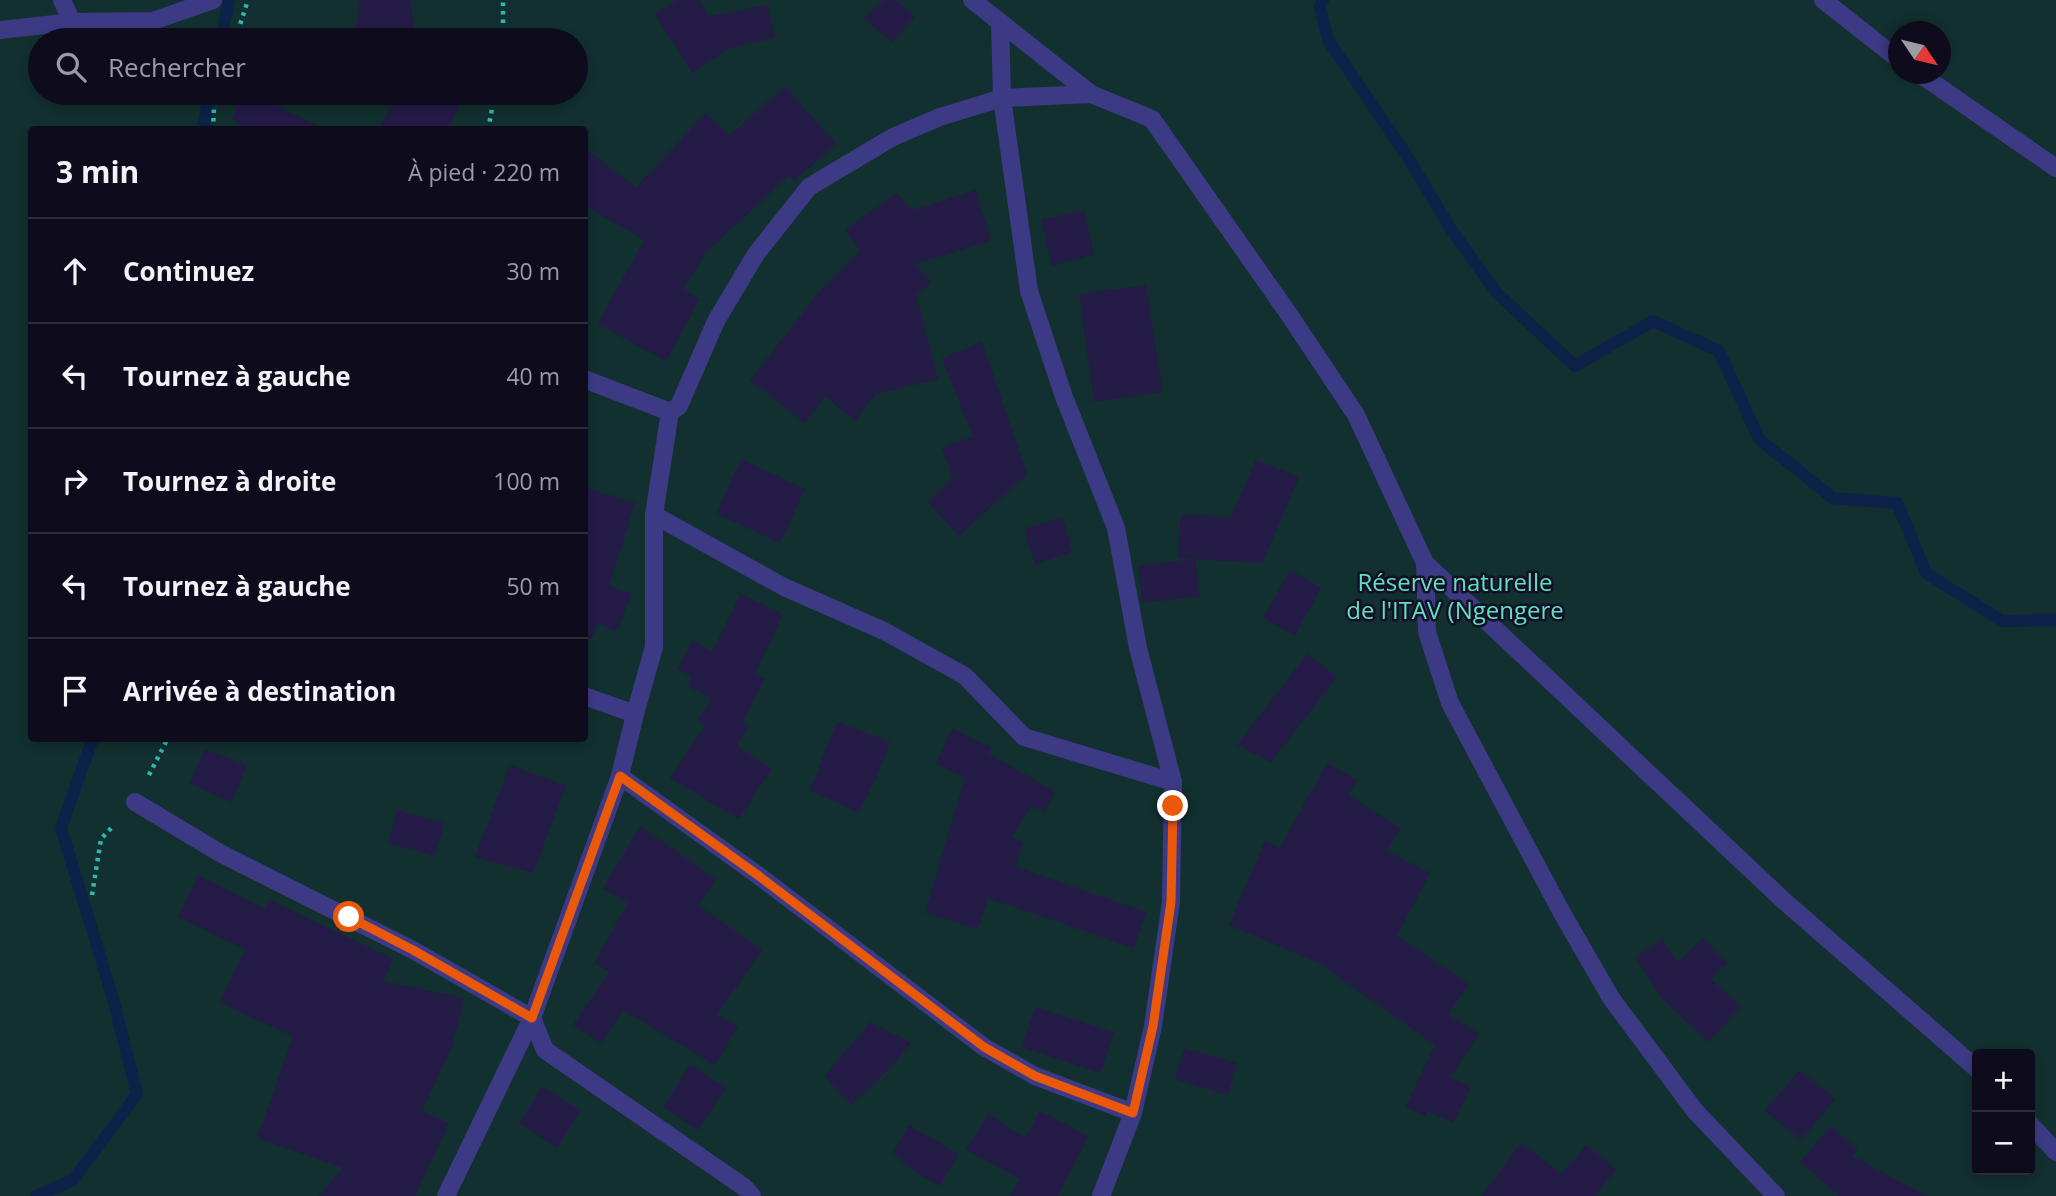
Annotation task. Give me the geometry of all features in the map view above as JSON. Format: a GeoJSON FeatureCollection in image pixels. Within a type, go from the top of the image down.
{"type":"FeatureCollection","features":[{"type":"Feature","properties":{"kind":"street"},"geometry":{"type":"LineString","coordinates":[[62,0],[72,22]]}},
{"type":"Feature","properties":{"kind":"street"},"geometry":{"type":"LineString","coordinates":[[0,30],[72,22],[153,22],[213,0]]}},
{"type":"Feature","properties":{"kind":"street"},"geometry":{"type":"LineString","coordinates":[[972,0],[1091,94],[1152,119],[1280,301],[1356,415],[1425,563],[1783,900],[1972,1065]]}},
{"type":"Feature","properties":{"kind":"street"},"geometry":{"type":"LineString","coordinates":[[1822,0],[1888,51]]}},
{"type":"Feature","properties":{"kind":"street"},"geometry":{"type":"LineString","coordinates":[[1000,22],[1002,97],[1029,291],[1064,397],[1116,528],[1138,648],[1173,782],[1171,902],[1153,1026],[1133,1113],[1101,1196]]}},
{"type":"Feature","properties":{"kind":"street"},"geometry":{"type":"LineString","coordinates":[[1934,84],[2056,169]]}},
{"type":"Feature","properties":{"kind":"street"},"geometry":{"type":"LineString","coordinates":[[446,1196],[532,1018],[620,776],[654,647],[654,516],[670,412],[678,406],[716,321],[756,254],[809,187],[892,138],[940,117],[1002,97],[1091,94]]}},
{"type":"Feature","properties":{"kind":"street"},"geometry":{"type":"LineString","coordinates":[[588,381],[670,412]]}},
{"type":"Feature","properties":{"kind":"street"},"geometry":{"type":"LineString","coordinates":[[654,516],[784,587],[884,631],[965,676],[1024,737],[1173,782]]}},
{"type":"Feature","properties":{"kind":"street"},"geometry":{"type":"LineString","coordinates":[[1425,563],[1427,632],[1450,703],[1556,901],[1611,998],[1695,1111],[1776,1196]]}},
{"type":"Feature","properties":{"kind":"street"},"geometry":{"type":"LineString","coordinates":[[588,697],[635,714]]}},
{"type":"Feature","properties":{"kind":"street"},"geometry":{"type":"LineString","coordinates":[[620,776],[791,900],[984,1047],[1035,1076],[1133,1113]]}},
{"type":"Feature","properties":{"kind":"street"},"geometry":{"type":"LineString","coordinates":[[135,802],[220,853],[413,950],[532,1018],[545,1051],[744,1187],[752,1196]]}},
{"type":"Feature","properties":{"kind":"street"},"geometry":{"type":"LineString","coordinates":[[2035,1129],[2056,1152]]}},
{"type":"Feature","properties":{"kind":"path"},"geometry":{"type":"LineString","coordinates":[[239,28],[248,0]]}},
{"type":"Feature","properties":{"kind":"path"},"geometry":{"type":"LineString","coordinates":[[502,28],[503,0]]}},
{"type":"Feature","properties":{"kind":"path"},"geometry":{"type":"LineString","coordinates":[[213,126],[215,105]]}},
{"type":"Feature","properties":{"kind":"path"},"geometry":{"type":"LineString","coordinates":[[489,126],[493,105]]}},
{"type":"Feature","properties":{"kind":"green space","name":"Réserve naturelle de l'ITAV (Ngengere"},"geometry":{"type":"Polygon","coordinates":[[[0,0],[2056,0],[2056,1196],[0,1196],[0,0]]]}},
{"type":"Feature","properties":{"kind":"building"},"geometry":{"type":"Polygon","coordinates":[[[360,0],[410,0],[414,28],[356,28],[360,0]]]}},
{"type":"Feature","properties":{"kind":"building"},"geometry":{"type":"Polygon","coordinates":[[[677,0],[699,0],[709,16],[768,5],[775,38],[730,48],[692,73],[655,14],[677,0]]]}},
{"type":"Feature","properties":{"kind":"building"},"geometry":{"type":"Polygon","coordinates":[[[884,0],[896,0],[915,17],[892,42],[863,18],[884,0]]]}},
{"type":"Feature","properties":{"kind":"building"},"geometry":{"type":"Polygon","coordinates":[[[785,86],[836,144],[794,181],[789,176],[705,253],[683,289],[700,299],[666,361],[598,324],[644,240],[588,207],[588,151],[636,187],[706,113],[730,135],[785,86]]]}},
{"type":"Feature","properties":{"kind":"building"},"geometry":{"type":"Polygon","coordinates":[[[238,105],[275,105],[318,126],[245,126],[232,119],[238,105]]]}},
{"type":"Feature","properties":{"kind":"building"},"geometry":{"type":"Polygon","coordinates":[[[391,105],[460,105],[450,126],[380,126],[391,105]]]}},
{"type":"Feature","properties":{"kind":"building"},"geometry":{"type":"Polygon","coordinates":[[[976,190],[991,241],[915,264],[932,282],[916,295],[938,379],[876,394],[855,421],[825,396],[805,423],[750,380],[819,292],[860,251],[845,230],[896,193],[912,210],[976,190]]]}},
{"type":"Feature","properties":{"kind":"building"},"geometry":{"type":"Polygon","coordinates":[[[1084,210],[1094,254],[1052,266],[1041,220],[1084,210]]]}},
{"type":"Feature","properties":{"kind":"building"},"geometry":{"type":"Polygon","coordinates":[[[1146,285],[1163,392],[1094,402],[1079,294],[1146,285]]]}},
{"type":"Feature","properties":{"kind":"building"},"geometry":{"type":"Polygon","coordinates":[[[982,342],[1027,474],[959,536],[928,502],[952,478],[942,447],[973,437],[942,358],[982,342]]]}},
{"type":"Feature","properties":{"kind":"building"},"geometry":{"type":"Polygon","coordinates":[[[741,459],[805,489],[780,543],[716,513],[741,459]]]}},
{"type":"Feature","properties":{"kind":"building"},"geometry":{"type":"Polygon","coordinates":[[[1256,460],[1299,477],[1262,563],[1178,558],[1181,514],[1231,517],[1256,460]]]}},
{"type":"Feature","properties":{"kind":"building"},"geometry":{"type":"Polygon","coordinates":[[[588,488],[635,503],[609,586],[631,593],[618,631],[597,624],[592,638],[588,638],[588,488]]]}},
{"type":"Feature","properties":{"kind":"building"},"geometry":{"type":"Polygon","coordinates":[[[1063,517],[1072,552],[1035,564],[1024,529],[1063,517]]]}},
{"type":"Feature","properties":{"kind":"building"},"geometry":{"type":"Polygon","coordinates":[[[1195,559],[1200,596],[1142,603],[1138,566],[1195,559]]]}},
{"type":"Feature","properties":{"kind":"building"},"geometry":{"type":"Polygon","coordinates":[[[1290,570],[1321,588],[1295,635],[1263,618],[1290,570]]]}},
{"type":"Feature","properties":{"kind":"building"},"geometry":{"type":"Polygon","coordinates":[[[741,594],[783,614],[755,674],[765,679],[742,723],[749,726],[737,746],[772,769],[739,819],[670,778],[705,725],[698,721],[711,698],[688,686],[692,677],[678,669],[692,640],[712,652],[741,594]]]}},
{"type":"Feature","properties":{"kind":"building"},"geometry":{"type":"Polygon","coordinates":[[[1307,654],[1337,677],[1271,762],[1237,745],[1307,654]]]}},
{"type":"Feature","properties":{"kind":"building"},"geometry":{"type":"Polygon","coordinates":[[[837,722],[890,742],[875,781],[858,813],[810,790],[837,722]]]}},
{"type":"Feature","properties":{"kind":"building"},"geometry":{"type":"Polygon","coordinates":[[[952,729],[991,747],[988,753],[1055,792],[1045,812],[1031,806],[1011,838],[1023,842],[1016,867],[1146,912],[1134,948],[988,898],[978,929],[925,913],[965,777],[936,764],[952,729]]]}},
{"type":"Feature","properties":{"kind":"building"},"geometry":{"type":"Polygon","coordinates":[[[204,749],[247,765],[232,802],[190,784],[204,749]]]}},
{"type":"Feature","properties":{"kind":"building"},"geometry":{"type":"Polygon","coordinates":[[[1327,763],[1357,780],[1348,795],[1401,829],[1386,851],[1430,873],[1397,936],[1469,984],[1448,1014],[1479,1034],[1450,1077],[1471,1087],[1453,1123],[1428,1111],[1424,1116],[1406,1106],[1435,1045],[1320,964],[1229,925],[1265,841],[1280,848],[1327,763]]]}},
{"type":"Feature","properties":{"kind":"building"},"geometry":{"type":"Polygon","coordinates":[[[510,765],[566,786],[533,873],[475,857],[510,765]]]}},
{"type":"Feature","properties":{"kind":"building"},"geometry":{"type":"Polygon","coordinates":[[[397,810],[444,823],[435,856],[388,843],[397,810]]]}},
{"type":"Feature","properties":{"kind":"building"},"geometry":{"type":"Polygon","coordinates":[[[640,826],[716,879],[698,905],[762,950],[717,1015],[738,1027],[715,1065],[623,1010],[601,1043],[573,1025],[609,972],[594,963],[628,903],[603,888],[640,826]]]}},
{"type":"Feature","properties":{"kind":"building"},"geometry":{"type":"Polygon","coordinates":[[[198,875],[264,909],[269,900],[394,959],[383,981],[464,998],[452,1047],[422,1111],[449,1123],[415,1196],[319,1196],[343,1168],[257,1138],[293,1036],[220,1003],[245,949],[178,917],[198,875]]]}},
{"type":"Feature","properties":{"kind":"building"},"geometry":{"type":"Polygon","coordinates":[[[1703,938],[1727,963],[1711,979],[1741,1007],[1709,1042],[1663,999],[1635,958],[1662,939],[1678,962],[1703,938]]]}},
{"type":"Feature","properties":{"kind":"building"},"geometry":{"type":"Polygon","coordinates":[[[1035,1007],[1114,1032],[1101,1073],[1022,1047],[1035,1007]]]}},
{"type":"Feature","properties":{"kind":"building"},"geometry":{"type":"Polygon","coordinates":[[[870,1022],[911,1043],[887,1071],[851,1105],[825,1076],[870,1022]]]}},
{"type":"Feature","properties":{"kind":"building"},"geometry":{"type":"Polygon","coordinates":[[[1184,1048],[1237,1063],[1228,1095],[1175,1079],[1184,1048]]]}},
{"type":"Feature","properties":{"kind":"building"},"geometry":{"type":"Polygon","coordinates":[[[690,1065],[726,1088],[698,1130],[663,1107],[690,1065]]]}},
{"type":"Feature","properties":{"kind":"building"},"geometry":{"type":"Polygon","coordinates":[[[1800,1070],[1835,1099],[1801,1140],[1765,1111],[1800,1070]]]}},
{"type":"Feature","properties":{"kind":"building"},"geometry":{"type":"Polygon","coordinates":[[[542,1087],[581,1111],[557,1148],[519,1123],[542,1087]]]}},
{"type":"Feature","properties":{"kind":"building"},"geometry":{"type":"Polygon","coordinates":[[[1040,1111],[1089,1136],[1058,1196],[1010,1196],[1020,1179],[966,1149],[988,1114],[1025,1137],[1040,1111]]]}},
{"type":"Feature","properties":{"kind":"building"},"geometry":{"type":"Polygon","coordinates":[[[909,1125],[958,1154],[940,1186],[908,1167],[893,1152],[909,1125]]]}},
{"type":"Feature","properties":{"kind":"building"},"geometry":{"type":"Polygon","coordinates":[[[1831,1126],[1858,1149],[1852,1156],[1927,1196],[1839,1196],[1800,1162],[1831,1126]]]}},
{"type":"Feature","properties":{"kind":"building"},"geometry":{"type":"Polygon","coordinates":[[[1521,1143],[1562,1174],[1586,1145],[1616,1169],[1595,1196],[1482,1196],[1521,1143]]]}},
{"type":"Feature","properties":{"kind":"waterway"},"geometry":{"type":"LineString","coordinates":[[223,28],[229,0]]}},
{"type":"Feature","properties":{"kind":"waterway"},"geometry":{"type":"LineString","coordinates":[[1323,0],[1320,6],[1328,40],[1409,159],[1452,231],[1497,293],[1575,366],[1653,321],[1719,351],[1759,439],[1833,498],[1897,503],[1926,573],[2002,621],[2056,620]]}},
{"type":"Feature","properties":{"kind":"waterway"},"geometry":{"type":"LineString","coordinates":[[204,126],[207,105]]}},
{"type":"Feature","properties":{"kind":"waterway"},"geometry":{"type":"LineString","coordinates":[[36,1196],[73,1180],[137,1094],[112,995],[61,828],[92,742]]}},
{"type":"Feature","properties":{"kind":"route"},"geometry":{"type":"LineString","coordinates":[[349,917],[532,1018],[620,776],[759,876],[984,1047],[1035,1076],[1133,1113],[1153,1026],[1171,902],[1173,806]]}}]}
